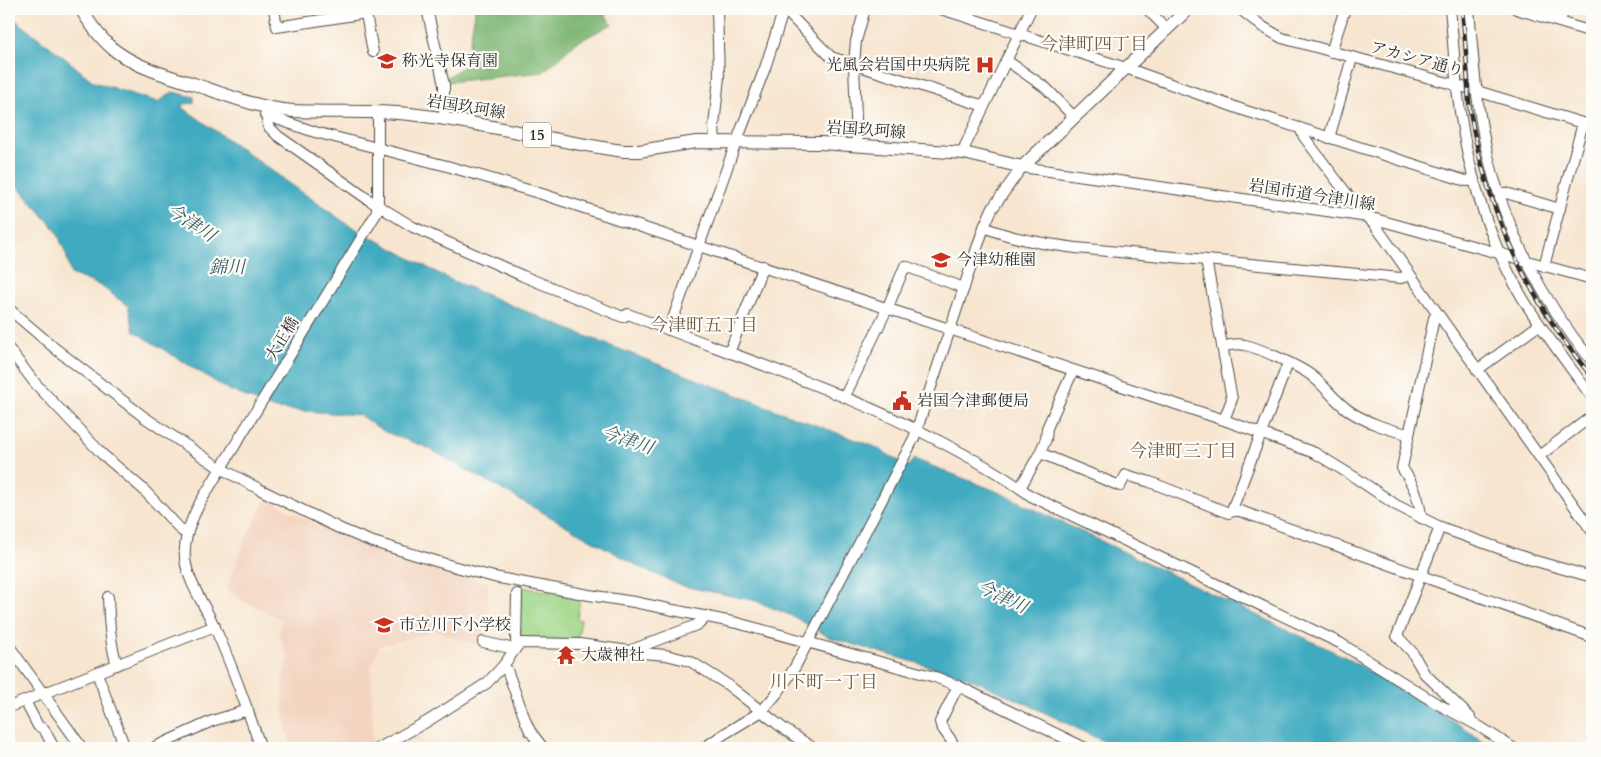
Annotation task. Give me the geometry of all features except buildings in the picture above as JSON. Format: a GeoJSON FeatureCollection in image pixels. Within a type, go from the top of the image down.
{"type":"FeatureCollection","features":[{"type":"Feature","properties":{"kind":"main road","name":"岩国玖珂線"},"geometry":{"type":"LineString","coordinates":[[81,9],[90,24],[105,41],[117,52],[132,61],[265,111],[378,112],[444,119],[624,151],[639,151],[696,142],[858,145],[964,152],[1022,167]]}},
{"type":"Feature","properties":{"kind":"main road"},"geometry":{"type":"LineString","coordinates":[[1022,167],[1188,9]]}},
{"type":"Feature","properties":{"kind":"street"},"geometry":{"type":"LineString","coordinates":[[274,9],[277,27],[365,11],[373,52]]}},
{"type":"Feature","properties":{"kind":"street"},"geometry":{"type":"LineString","coordinates":[[427,9],[444,84],[444,119]]}},
{"type":"Feature","properties":{"kind":"street"},"geometry":{"type":"LineString","coordinates":[[714,142],[719,77],[717,9]]}},
{"type":"Feature","properties":{"kind":"street"},"geometry":{"type":"LineString","coordinates":[[669,330],[765,68],[784,9],[831,57],[984,106]]}},
{"type":"Feature","properties":{"kind":"street"},"geometry":{"type":"LineString","coordinates":[[858,145],[854,64],[856,41],[865,9]]}},
{"type":"Feature","properties":{"kind":"street"},"geometry":{"type":"LineString","coordinates":[[940,9],[1126,68],[1243,110],[1329,138],[1466,181],[1474,180]]}},
{"type":"Feature","properties":{"kind":"street"},"geometry":{"type":"LineString","coordinates":[[964,152],[1031,9]]}},
{"type":"Feature","properties":{"kind":"street"},"geometry":{"type":"LineString","coordinates":[[1147,9],[1167,29]]}},
{"type":"Feature","properties":{"kind":"street","name":"アカシア通り"},"geometry":{"type":"LineString","coordinates":[[1240,9],[1263,28],[1282,38],[1477,91],[1587,125]]}},
{"type":"Feature","properties":{"kind":"street"},"geometry":{"type":"LineString","coordinates":[[1331,52],[1346,9]]}},
{"type":"Feature","properties":{"kind":"street"},"geometry":{"type":"LineString","coordinates":[[1450,9],[1464,137],[1474,180],[1501,254],[1522,296],[1540,325],[1592,397]]}},
{"type":"Feature","properties":{"kind":"street"},"geometry":{"type":"LineString","coordinates":[[1469,9],[1477,91],[1487,151],[1509,220],[1526,261],[1558,315],[1592,361]]}},
{"type":"Feature","properties":{"kind":"street"},"geometry":{"type":"LineString","coordinates":[[1516,9],[1592,32]]}},
{"type":"Feature","properties":{"kind":"street"},"geometry":{"type":"LineString","coordinates":[[1560,22],[1564,9]]}},
{"type":"Feature","properties":{"kind":"street"},"geometry":{"type":"LineString","coordinates":[[1329,138],[1352,58]]}},
{"type":"Feature","properties":{"kind":"street"},"geometry":{"type":"LineString","coordinates":[[1006,60],[1046,88],[1074,117]]}},
{"type":"Feature","properties":{"kind":"street"},"geometry":{"type":"LineString","coordinates":[[265,111],[315,132],[542,194],[1224,420],[1315,453],[1396,505],[1440,527],[1532,560],[1592,577]]}},
{"type":"Feature","properties":{"kind":"street"},"geometry":{"type":"LineString","coordinates":[[265,111],[268,126],[278,136],[386,212],[413,227],[523,276],[623,317],[628,314],[845,396],[917,429],[995,472],[1031,496],[1340,643],[1434,702],[1478,725],[1513,748]]}},
{"type":"Feature","properties":{"kind":"street"},"geometry":{"type":"LineString","coordinates":[[378,112],[378,205]]}},
{"type":"Feature","properties":{"kind":"street"},"geometry":{"type":"LineString","coordinates":[[1544,266],[1587,125]]}},
{"type":"Feature","properties":{"kind":"street"},"geometry":{"type":"LineString","coordinates":[[1300,128],[1304,137],[1333,176],[1356,206],[1368,217],[1592,531]]}},
{"type":"Feature","properties":{"kind":"street"},"geometry":{"type":"LineString","coordinates":[[704,748],[762,711],[779,691],[795,667],[917,429],[984,227],[992,209],[1022,167]]}},
{"type":"Feature","properties":{"kind":"street","name":"岩国市道今津川線"},"geometry":{"type":"LineString","coordinates":[[1022,167],[1368,217],[1592,279]]}},
{"type":"Feature","properties":{"kind":"street"},"geometry":{"type":"LineString","coordinates":[[1500,193],[1506,193],[1560,210]]}},
{"type":"Feature","properties":{"kind":"street","name":"大正橋"},"geometry":{"type":"LineString","coordinates":[[261,748],[215,626],[188,572],[185,551],[187,534],[192,518],[222,466],[376,214],[378,205]]}},
{"type":"Feature","properties":{"kind":"street"},"geometry":{"type":"LineString","coordinates":[[984,227],[1053,245],[1401,278],[1410,275]]}},
{"type":"Feature","properties":{"kind":"street"},"geometry":{"type":"LineString","coordinates":[[1206,260],[1232,399],[1224,420]]}},
{"type":"Feature","properties":{"kind":"street"},"geometry":{"type":"LineString","coordinates":[[729,353],[763,266]]}},
{"type":"Feature","properties":{"kind":"street"},"geometry":{"type":"LineString","coordinates":[[845,396],[905,266],[964,288]]}},
{"type":"Feature","properties":{"kind":"street"},"geometry":{"type":"LineString","coordinates":[[9,309],[56,350],[144,417],[261,490],[341,529],[395,549],[494,577],[707,616],[810,639],[958,686],[1085,748]]}},
{"type":"Feature","properties":{"kind":"street"},"geometry":{"type":"LineString","coordinates":[[1421,518],[1421,506],[1402,468],[1434,318],[1437,314]]}},
{"type":"Feature","properties":{"kind":"street"},"geometry":{"type":"LineString","coordinates":[[1477,370],[1540,325]]}},
{"type":"Feature","properties":{"kind":"street"},"geometry":{"type":"LineString","coordinates":[[1222,347],[1235,344],[1245,345],[1288,364],[1313,376],[1350,412],[1392,431],[1409,434]]}},
{"type":"Feature","properties":{"kind":"street"},"geometry":{"type":"LineString","coordinates":[[9,349],[34,382],[102,454],[143,489],[187,534]]}},
{"type":"Feature","properties":{"kind":"street"},"geometry":{"type":"LineString","coordinates":[[1233,511],[1288,364]]}},
{"type":"Feature","properties":{"kind":"street"},"geometry":{"type":"LineString","coordinates":[[1020,488],[1040,453],[1046,439],[1047,428],[1073,370]]}},
{"type":"Feature","properties":{"kind":"street"},"geometry":{"type":"LineString","coordinates":[[1539,456],[1592,416]]}},
{"type":"Feature","properties":{"kind":"street"},"geometry":{"type":"LineString","coordinates":[[1040,453],[1120,486],[1126,475],[1150,482],[1229,513],[1240,511],[1592,637]]}},
{"type":"Feature","properties":{"kind":"street"},"geometry":{"type":"LineString","coordinates":[[1440,527],[1397,636],[1412,652],[1424,673],[1478,725]]}},
{"type":"Feature","properties":{"kind":"street"},"geometry":{"type":"LineString","coordinates":[[516,648],[517,594]]}},
{"type":"Feature","properties":{"kind":"street"},"geometry":{"type":"LineString","coordinates":[[108,597],[110,632],[117,665]]}},
{"type":"Feature","properties":{"kind":"street"},"geometry":{"type":"LineString","coordinates":[[379,748],[428,721],[487,683],[522,643],[580,644],[629,651],[699,624],[707,616]]}},
{"type":"Feature","properties":{"kind":"street"},"geometry":{"type":"LineString","coordinates":[[9,707],[215,626]]}},
{"type":"Feature","properties":{"kind":"street"},"geometry":{"type":"LineString","coordinates":[[483,642],[516,648]]}},
{"type":"Feature","properties":{"kind":"street"},"geometry":{"type":"LineString","coordinates":[[9,646],[82,748]]}},
{"type":"Feature","properties":{"kind":"street"},"geometry":{"type":"LineString","coordinates":[[638,649],[643,652],[690,661],[728,685],[784,729],[813,748]]}},
{"type":"Feature","properties":{"kind":"street"},"geometry":{"type":"LineString","coordinates":[[503,666],[507,670],[530,732],[543,748]]}},
{"type":"Feature","properties":{"kind":"street"},"geometry":{"type":"LineString","coordinates":[[97,672],[124,748]]}},
{"type":"Feature","properties":{"kind":"street"},"geometry":{"type":"LineString","coordinates":[[954,748],[952,741],[941,727],[940,722],[958,686]]}},
{"type":"Feature","properties":{"kind":"street"},"geometry":{"type":"LineString","coordinates":[[25,701],[38,726],[44,729],[54,748]]}},
{"type":"Feature","properties":{"kind":"street"},"geometry":{"type":"LineString","coordinates":[[154,748],[212,721],[248,710]]}},
{"type":"Feature","properties":{"kind":"shaded area","name":"市立川下小学校"},"geometry":{"type":"Polygon","coordinates":[[[267,498],[291,512],[361,544],[488,583],[487,645],[473,644],[433,629],[424,634],[379,646],[371,667],[373,746],[365,748],[293,748],[284,722],[283,676],[289,659],[279,634],[282,620],[242,600],[227,588],[245,540],[267,498]]]}},
{"type":"Feature","properties":{"kind":"green space"},"geometry":{"type":"Polygon","coordinates":[[[474,9],[601,9],[612,24],[576,43],[543,72],[448,82],[447,77],[463,67],[467,56],[475,13],[474,9]]]}},
{"type":"Feature","properties":{"kind":"green space"},"geometry":{"type":"Polygon","coordinates":[[[521,587],[580,597],[577,619],[581,620],[577,641],[521,639],[521,587]]]}},
{"type":"Feature","properties":{"kind":"water","name":"錦川"},"geometry":{"type":"Polygon","coordinates":[[[9,15],[94,82],[158,102],[173,92],[194,97],[194,103],[183,104],[182,107],[347,224],[451,280],[573,331],[873,446],[908,466],[914,459],[996,491],[1347,658],[1458,724],[1493,748],[1117,748],[969,678],[831,638],[794,617],[756,601],[683,586],[645,570],[426,447],[385,432],[359,415],[275,409],[227,389],[134,331],[128,306],[101,286],[71,274],[66,254],[56,230],[9,177],[9,15]]]}},
{"type":"Feature","properties":{"kind":"railway"},"geometry":{"type":"LineString","coordinates":[[1462,9],[1470,111],[1477,148],[1499,219],[1529,285],[1569,347],[1592,377]]}},
{"type":"Feature","properties":{"kind":"place","name":"称光寺保育園"},"geometry":{"type":"Point","coordinates":[387,61]}},
{"type":"Feature","properties":{"kind":"place","name":"光風会岩国中央病院"},"geometry":{"type":"Point","coordinates":[985,65]}},
{"type":"Feature","properties":{"kind":"place","name":"今津幼稚園"},"geometry":{"type":"Point","coordinates":[941,260]}},
{"type":"Feature","properties":{"kind":"place","name":"岩国今津郵便局"},"geometry":{"type":"Point","coordinates":[902,401]}},
{"type":"Feature","properties":{"kind":"place","name":"市立川下小学校"},"geometry":{"type":"Point","coordinates":[384,625]}},
{"type":"Feature","properties":{"kind":"place","name":"大歳神社"},"geometry":{"type":"Point","coordinates":[566,655]}},
{"type":"Feature","properties":{"kind":"district","name":"今津町四丁目"},"geometry":{"type":"Point","coordinates":[1094,44]}},
{"type":"Feature","properties":{"kind":"district","name":"今津町五丁目"},"geometry":{"type":"Point","coordinates":[704,325]}},
{"type":"Feature","properties":{"kind":"district","name":"今津町三丁目"},"geometry":{"type":"Point","coordinates":[1183,451]}},
{"type":"Feature","properties":{"kind":"district","name":"川下町一丁目"},"geometry":{"type":"Point","coordinates":[824,682]}},
{"type":"Feature","properties":{"kind":"water label","name":"今津川"},"geometry":{"type":"Point","coordinates":[191,223]}},
{"type":"Feature","properties":{"kind":"water label","name":"今津川"},"geometry":{"type":"Point","coordinates":[627,440]}},
{"type":"Feature","properties":{"kind":"water label","name":"今津川"},"geometry":{"type":"Point","coordinates":[1002,597]}}]}
